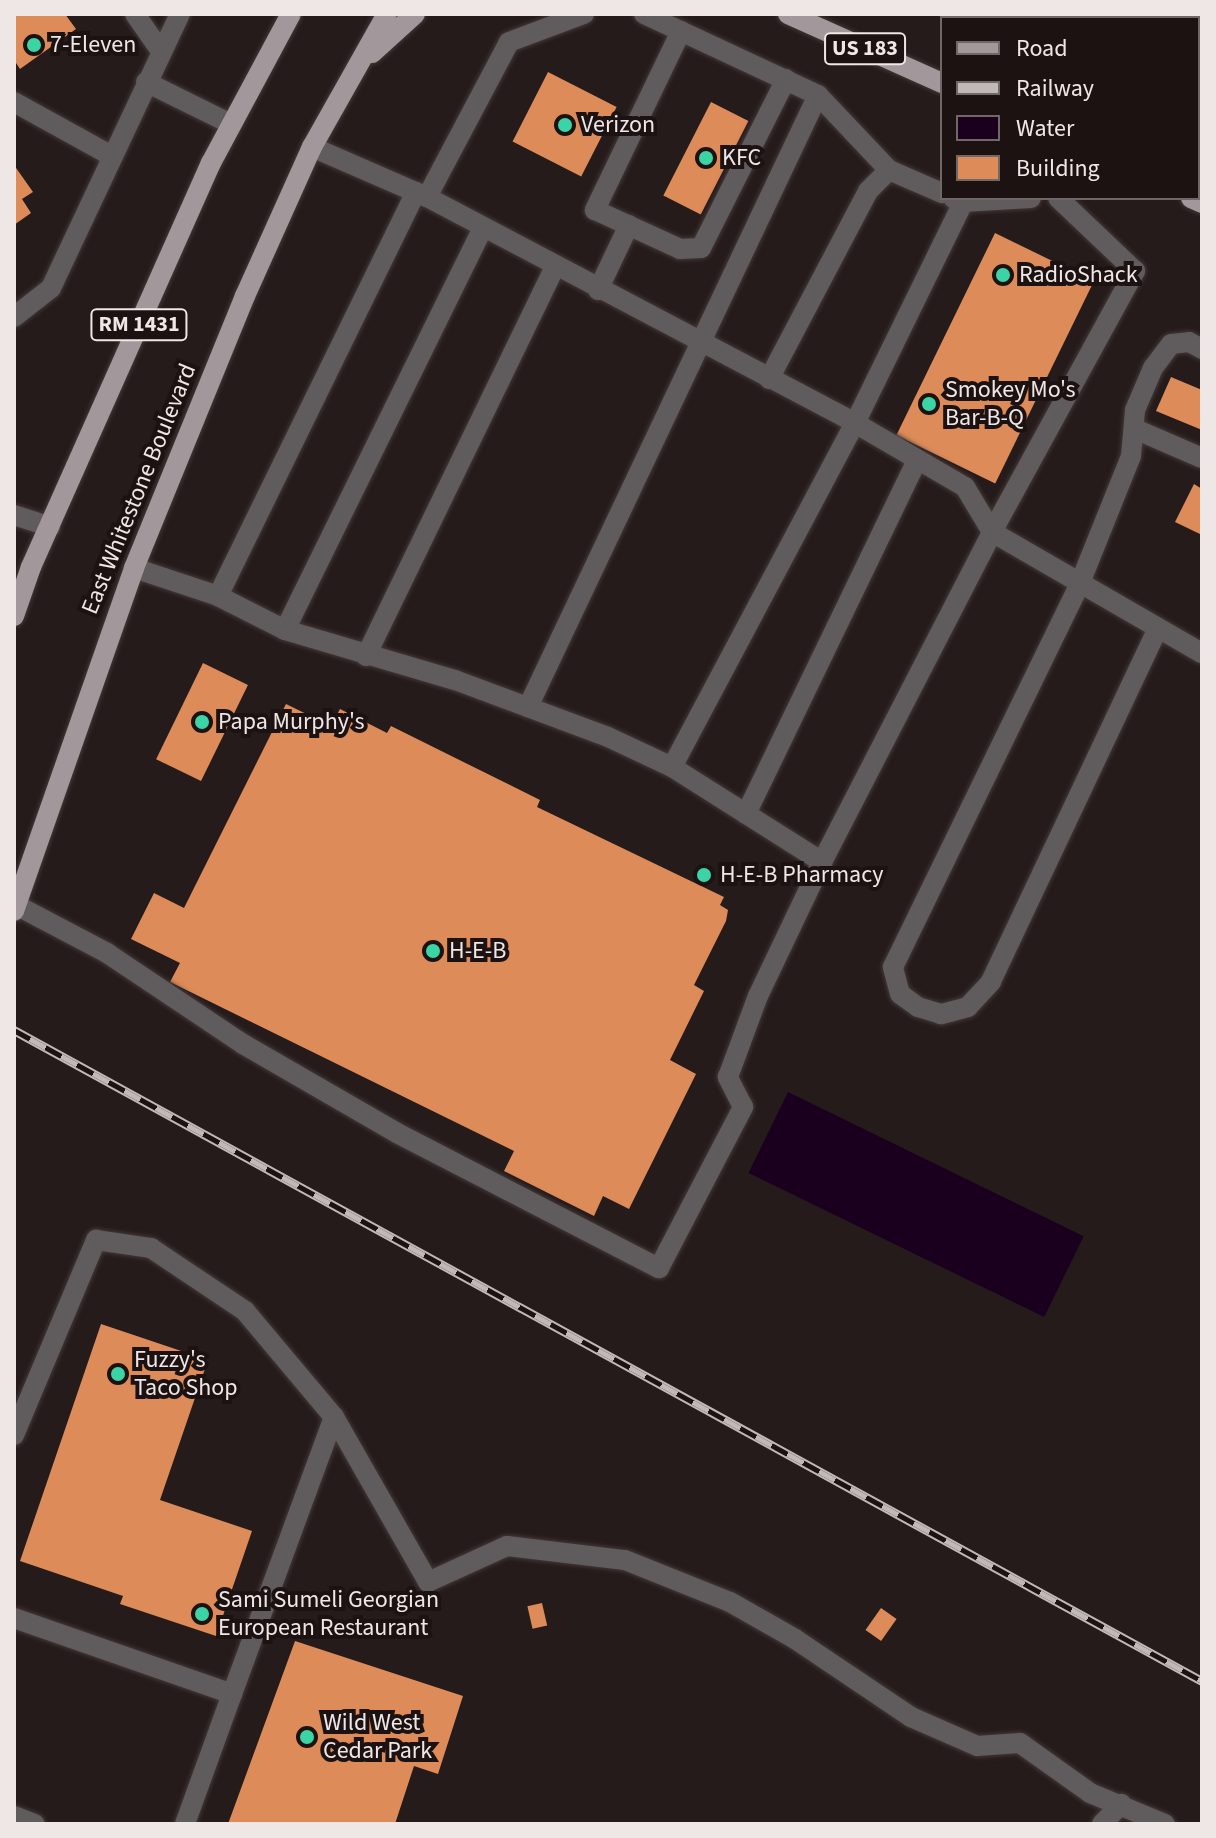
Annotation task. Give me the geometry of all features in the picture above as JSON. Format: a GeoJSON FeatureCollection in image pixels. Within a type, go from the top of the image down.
{"type":"FeatureCollection","features":[{"type":"Feature","properties":{"kind":"main road","name":"RM 1431"},"geometry":{"type":"LineString","coordinates":[[14,616],[50,527],[231,124],[291,14]]}},
{"type":"Feature","properties":{"kind":"main road","name":"East Whitestone Boulevard"},"geometry":{"type":"LineString","coordinates":[[15,908],[134,568],[312,147],[387,14]]}},
{"type":"Feature","properties":{"kind":"main road"},"geometry":{"type":"LineString","coordinates":[[354,69],[415,14]]}},
{"type":"Feature","properties":{"kind":"main road","name":"US 183"},"geometry":{"type":"LineString","coordinates":[[788,14],[940,82]]}},
{"type":"Feature","properties":{"kind":"lane"},"geometry":{"type":"LineString","coordinates":[[135,14],[160,50]]}},
{"type":"Feature","properties":{"kind":"lane"},"geometry":{"type":"LineString","coordinates":[[14,317],[51,288],[160,50],[180,14]]}},
{"type":"Feature","properties":{"kind":"lane"},"geometry":{"type":"LineString","coordinates":[[218,596],[421,194],[509,42],[584,14]]}},
{"type":"Feature","properties":{"kind":"lane"},"geometry":{"type":"LineString","coordinates":[[644,14],[818,95],[889,170],[940,192]]}},
{"type":"Feature","properties":{"kind":"lane"},"geometry":{"type":"LineString","coordinates":[[681,31],[595,210],[680,249],[701,248],[786,79]]}},
{"type":"Feature","properties":{"kind":"lane"},"geometry":{"type":"LineString","coordinates":[[146,82],[231,124]]}},
{"type":"Feature","properties":{"kind":"lane"},"geometry":{"type":"LineString","coordinates":[[528,707],[818,95]]}},
{"type":"Feature","properties":{"kind":"lane"},"geometry":{"type":"LineString","coordinates":[[14,102],[112,156]]}},
{"type":"Feature","properties":{"kind":"lane"},"geometry":{"type":"LineString","coordinates":[[312,147],[421,194],[855,423],[965,487],[992,532],[1202,653]]}},
{"type":"Feature","properties":{"kind":"lane"},"geometry":{"type":"LineString","coordinates":[[769,379],[868,191],[889,170]]}},
{"type":"Feature","properties":{"kind":"lane"},"geometry":{"type":"LineString","coordinates":[[672,767],[855,423],[960,200]]}},
{"type":"Feature","properties":{"kind":"lane"},"geometry":{"type":"LineString","coordinates":[[15,908],[107,953],[243,1044],[397,1133],[659,1268],[743,1107],[728,1077],[758,996],[822,862],[992,532],[1135,271],[1060,200]]}},
{"type":"Feature","properties":{"kind":"lane"},"geometry":{"type":"LineString","coordinates":[[598,290],[629,225]]}},
{"type":"Feature","properties":{"kind":"lane"},"geometry":{"type":"LineString","coordinates":[[285,630],[483,227]]}},
{"type":"Feature","properties":{"kind":"lane"},"geometry":{"type":"LineString","coordinates":[[366,656],[555,266]]}},
{"type":"Feature","properties":{"kind":"lane"},"geometry":{"type":"LineString","coordinates":[[1158,628],[991,982],[968,1007],[941,1014],[918,1007],[900,994],[893,967],[1080,583],[1113,508],[1135,429],[1135,410],[1165,349],[1180,342],[1202,349]]}},
{"type":"Feature","properties":{"kind":"lane"},"geometry":{"type":"LineString","coordinates":[[1135,429],[1202,458]]}},
{"type":"Feature","properties":{"kind":"lane"},"geometry":{"type":"LineString","coordinates":[[746,814],[917,460]]}},
{"type":"Feature","properties":{"kind":"lane"},"geometry":{"type":"LineString","coordinates":[[14,515],[50,527]]}},
{"type":"Feature","properties":{"kind":"lane"},"geometry":{"type":"LineString","coordinates":[[134,568],[218,596],[285,630],[528,707],[672,767],[822,862]]}},
{"type":"Feature","properties":{"kind":"lane"},"geometry":{"type":"LineString","coordinates":[[14,1435],[96,1240],[151,1248],[245,1311],[334,1417],[428,1582],[507,1546],[625,1560],[730,1602],[795,1639],[911,1717],[977,1746],[1020,1743],[1090,1793],[1165,1824]]}},
{"type":"Feature","properties":{"kind":"lane"},"geometry":{"type":"LineString","coordinates":[[185,1824],[334,1417]]}},
{"type":"Feature","properties":{"kind":"lane"},"geometry":{"type":"LineString","coordinates":[[14,1618],[232,1694]]}},
{"type":"Feature","properties":{"kind":"lane"},"geometry":{"type":"LineString","coordinates":[[1102,1824],[1121,1804]]}},
{"type":"Feature","properties":{"kind":"lane"},"geometry":{"type":"LineString","coordinates":[[14,1816],[35,1824]]}},
{"type":"Feature","properties":{"kind":"water"},"geometry":{"type":"Polygon","coordinates":[[[788,1092],[1084,1236],[1044,1317],[749,1173],[788,1092]]]}},
{"type":"Feature","properties":{"kind":"building","name":"7-Eleven"},"geometry":{"type":"Polygon","coordinates":[[[14,14],[65,14],[76,29],[20,69],[14,60],[14,14]]]}},
{"type":"Feature","properties":{"kind":"building","name":"Verizon"},"geometry":{"type":"Polygon","coordinates":[[[548,72],[617,107],[581,176],[513,141],[548,72]]]}},
{"type":"Feature","properties":{"kind":"building","name":"KFC"},"geometry":{"type":"Polygon","coordinates":[[[711,102],[748,121],[701,215],[663,196],[711,102]]]}},
{"type":"Feature","properties":{"kind":"building"},"geometry":{"type":"Polygon","coordinates":[[[14,165],[33,192],[22,199],[31,213],[14,225],[14,165]]]}},
{"type":"Feature","properties":{"kind":"building"},"geometry":{"type":"Polygon","coordinates":[[[995,233],[1094,281],[995,483],[896,435],[995,233]]]}},
{"type":"Feature","properties":{"kind":"building"},"geometry":{"type":"Polygon","coordinates":[[[1171,377],[1202,390],[1202,430],[1156,411],[1171,377]]]}},
{"type":"Feature","properties":{"kind":"building"},"geometry":{"type":"Polygon","coordinates":[[[1194,484],[1202,489],[1202,535],[1175,522],[1194,484]]]}},
{"type":"Feature","properties":{"kind":"building","name":"Papa Murphy's"},"geometry":{"type":"Polygon","coordinates":[[[203,663],[248,685],[201,781],[156,759],[203,663]]]}},
{"type":"Feature","properties":{"kind":"building","name":"H-E-B"},"geometry":{"type":"Polygon","coordinates":[[[286,704],[331,726],[340,709],[387,733],[391,726],[540,800],[537,807],[724,897],[720,905],[728,910],[726,921],[694,985],[704,991],[670,1060],[696,1074],[629,1209],[603,1196],[594,1216],[504,1171],[514,1151],[170,982],[180,963],[131,939],[154,893],[184,908],[286,704]]]}},
{"type":"Feature","properties":{"kind":"building"},"geometry":{"type":"Polygon","coordinates":[[[101,1324],[208,1360],[160,1500],[252,1531],[216,1636],[120,1604],[123,1596],[20,1561],[101,1324]]]}},
{"type":"Feature","properties":{"kind":"building"},"geometry":{"type":"Polygon","coordinates":[[[542,1603],[547,1625],[533,1629],[527,1606],[542,1603]]]}},
{"type":"Feature","properties":{"kind":"building"},"geometry":{"type":"Polygon","coordinates":[[[881,1608],[897,1619],[881,1641],[866,1630],[881,1608]]]}},
{"type":"Feature","properties":{"kind":"building"},"geometry":{"type":"Polygon","coordinates":[[[295,1641],[463,1696],[438,1774],[414,1766],[395,1824],[228,1824],[295,1641]]]}},
{"type":"Feature","properties":{"kind":"railway"},"geometry":{"type":"LineString","coordinates":[[14,1030],[1202,1681]]}},
{"type":"Feature","properties":{"kind":"place","name":"7-Eleven"},"geometry":{"type":"Point","coordinates":[34,45]}},
{"type":"Feature","properties":{"kind":"place","name":"Verizon"},"geometry":{"type":"Point","coordinates":[565,125]}},
{"type":"Feature","properties":{"kind":"place","name":"KFC"},"geometry":{"type":"Point","coordinates":[706,158]}},
{"type":"Feature","properties":{"kind":"place","name":"RadioShack"},"geometry":{"type":"Point","coordinates":[1003,275]}},
{"type":"Feature","properties":{"kind":"place","name":"Smokey Mo's Bar-B-Q"},"geometry":{"type":"Point","coordinates":[929,404]}},
{"type":"Feature","properties":{"kind":"place","name":"Papa Murphy's"},"geometry":{"type":"Point","coordinates":[202,722]}},
{"type":"Feature","properties":{"kind":"place","name":"H-E-B Pharmacy"},"geometry":{"type":"Point","coordinates":[704,875]}},
{"type":"Feature","properties":{"kind":"place","name":"H-E-B"},"geometry":{"type":"Point","coordinates":[433,951]}},
{"type":"Feature","properties":{"kind":"place","name":"Fuzzy's Taco Shop"},"geometry":{"type":"Point","coordinates":[118,1374]}},
{"type":"Feature","properties":{"kind":"place","name":"Sami Sumeli Georgian European Restaurant"},"geometry":{"type":"Point","coordinates":[202,1614]}},
{"type":"Feature","properties":{"kind":"place","name":"Wild West Cedar Park"},"geometry":{"type":"Point","coordinates":[307,1737]}}]}
